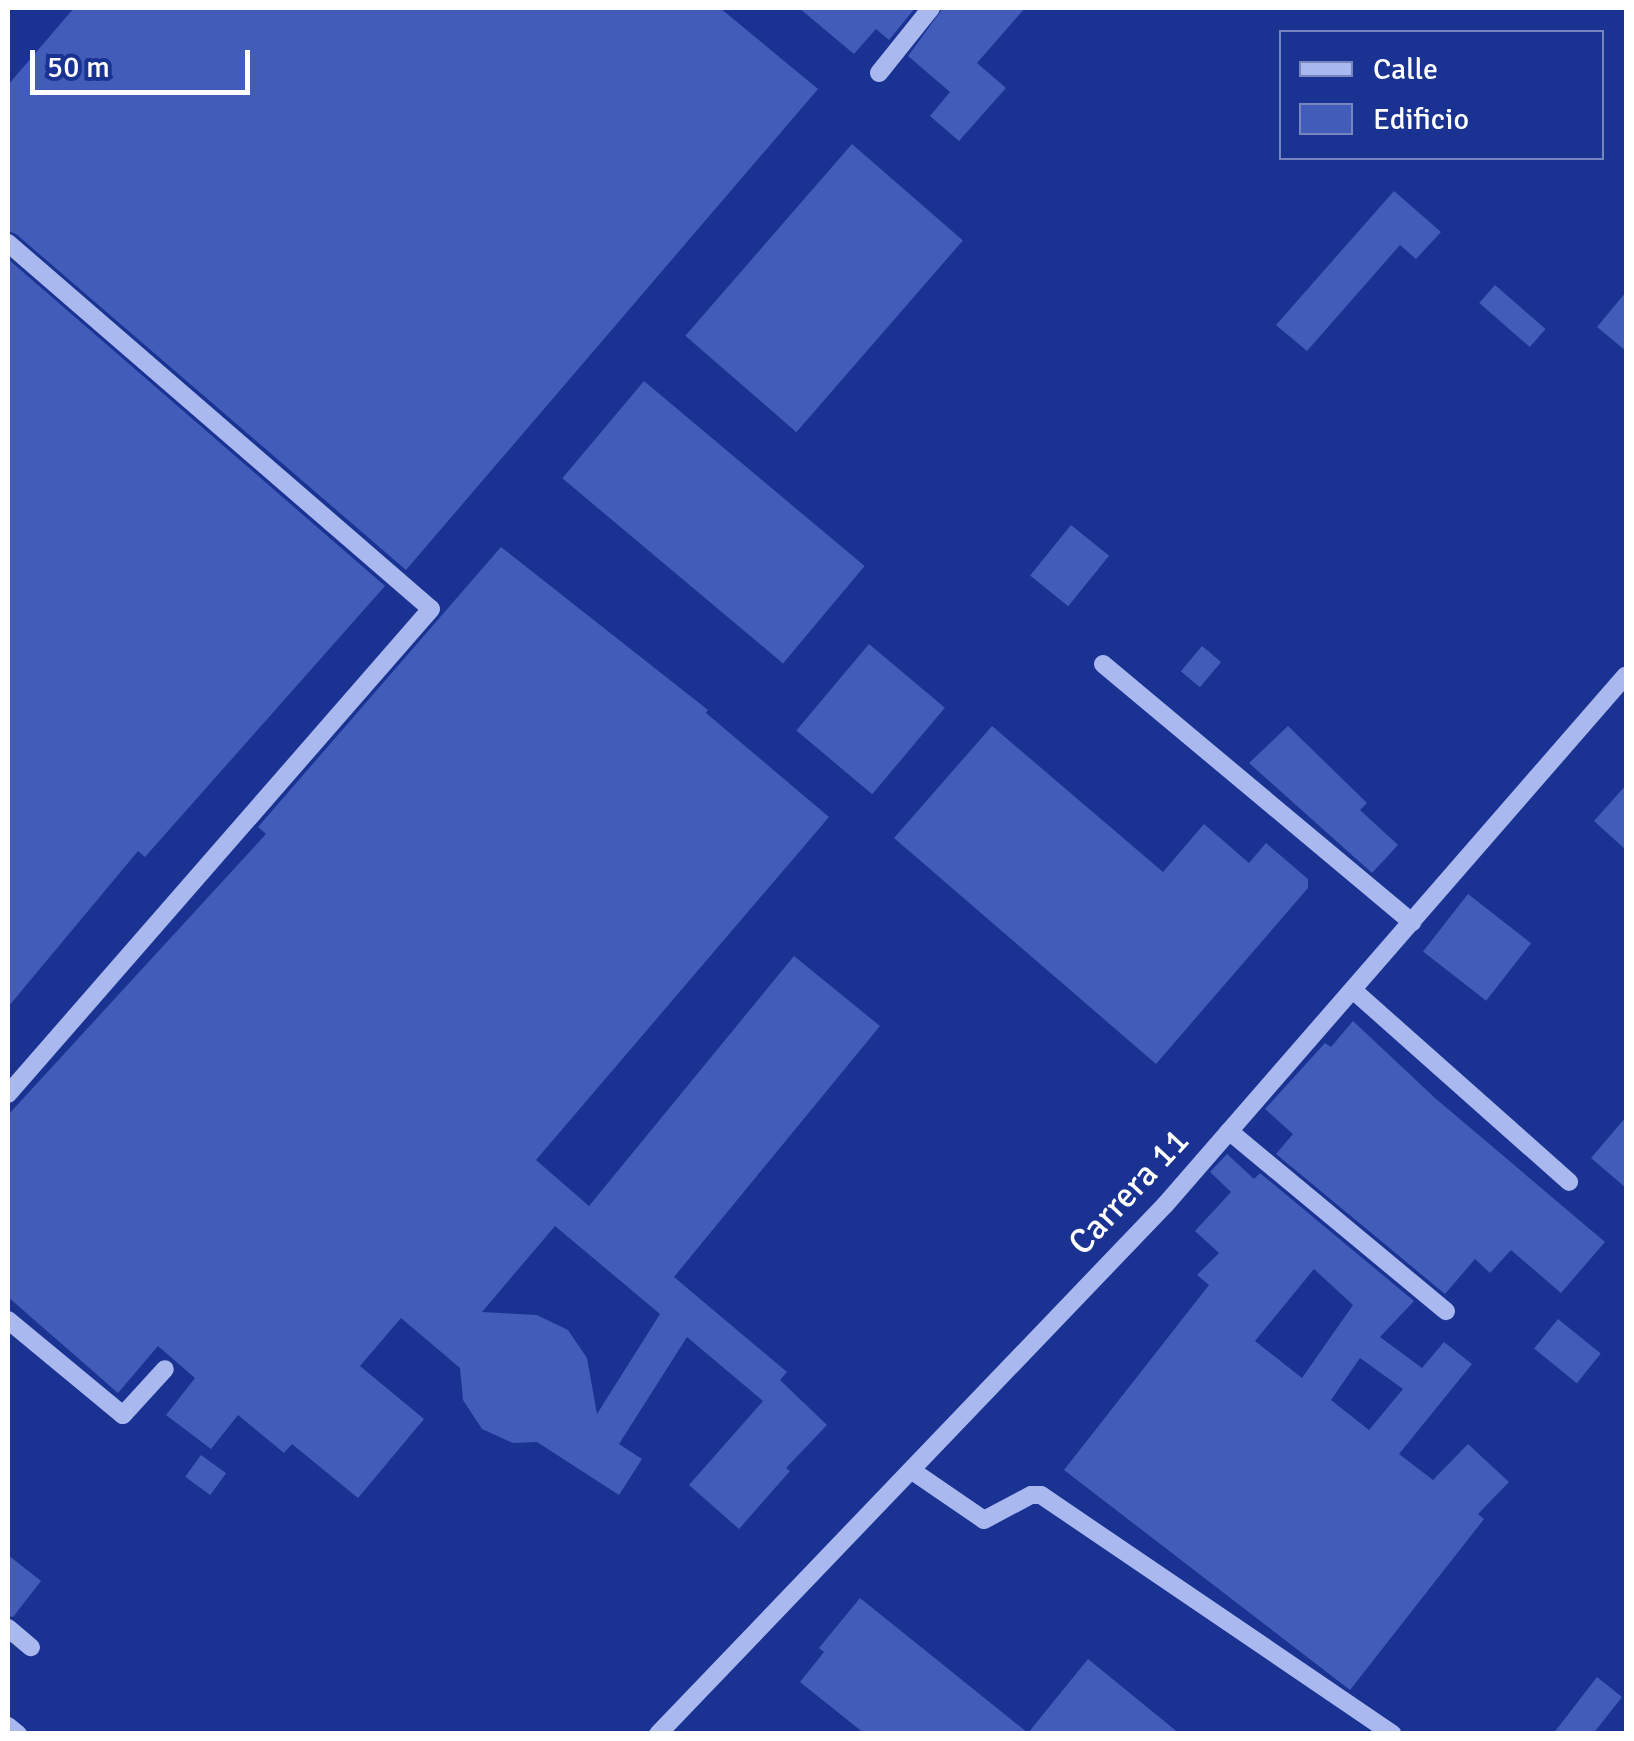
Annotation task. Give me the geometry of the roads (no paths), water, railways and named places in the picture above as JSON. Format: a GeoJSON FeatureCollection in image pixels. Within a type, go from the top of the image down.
{"type":"FeatureCollection","features":[{"type":"Feature","properties":{"kind":"street"},"geometry":{"type":"LineString","coordinates":[[879,73],[931,8]]}},
{"type":"Feature","properties":{"kind":"street"},"geometry":{"type":"LineString","coordinates":[[8,243],[431,608],[8,1094]]}},
{"type":"Feature","properties":{"kind":"street"},"geometry":{"type":"LineString","coordinates":[[1103,664],[1412,922]]}},
{"type":"Feature","properties":{"kind":"street","name":"Carrera 11"},"geometry":{"type":"LineString","coordinates":[[658,1734],[1165,1205],[1626,675]]}},
{"type":"Feature","properties":{"kind":"street"},"geometry":{"type":"LineString","coordinates":[[1352,990],[1570,1182]]}},
{"type":"Feature","properties":{"kind":"street"},"geometry":{"type":"LineString","coordinates":[[1230,1131],[1446,1311]]}},
{"type":"Feature","properties":{"kind":"street"},"geometry":{"type":"LineString","coordinates":[[8,1320],[123,1415],[165,1369]]}},
{"type":"Feature","properties":{"kind":"street"},"geometry":{"type":"LineString","coordinates":[[910,1470],[984,1520],[1031,1495],[1041,1495],[1394,1734]]}},
{"type":"Feature","properties":{"kind":"street"},"geometry":{"type":"LineString","coordinates":[[8,1628],[31,1647]]}},
{"type":"Feature","properties":{"kind":"street"},"geometry":{"type":"LineString","coordinates":[[8,1726],[18,1734]]}}]}
